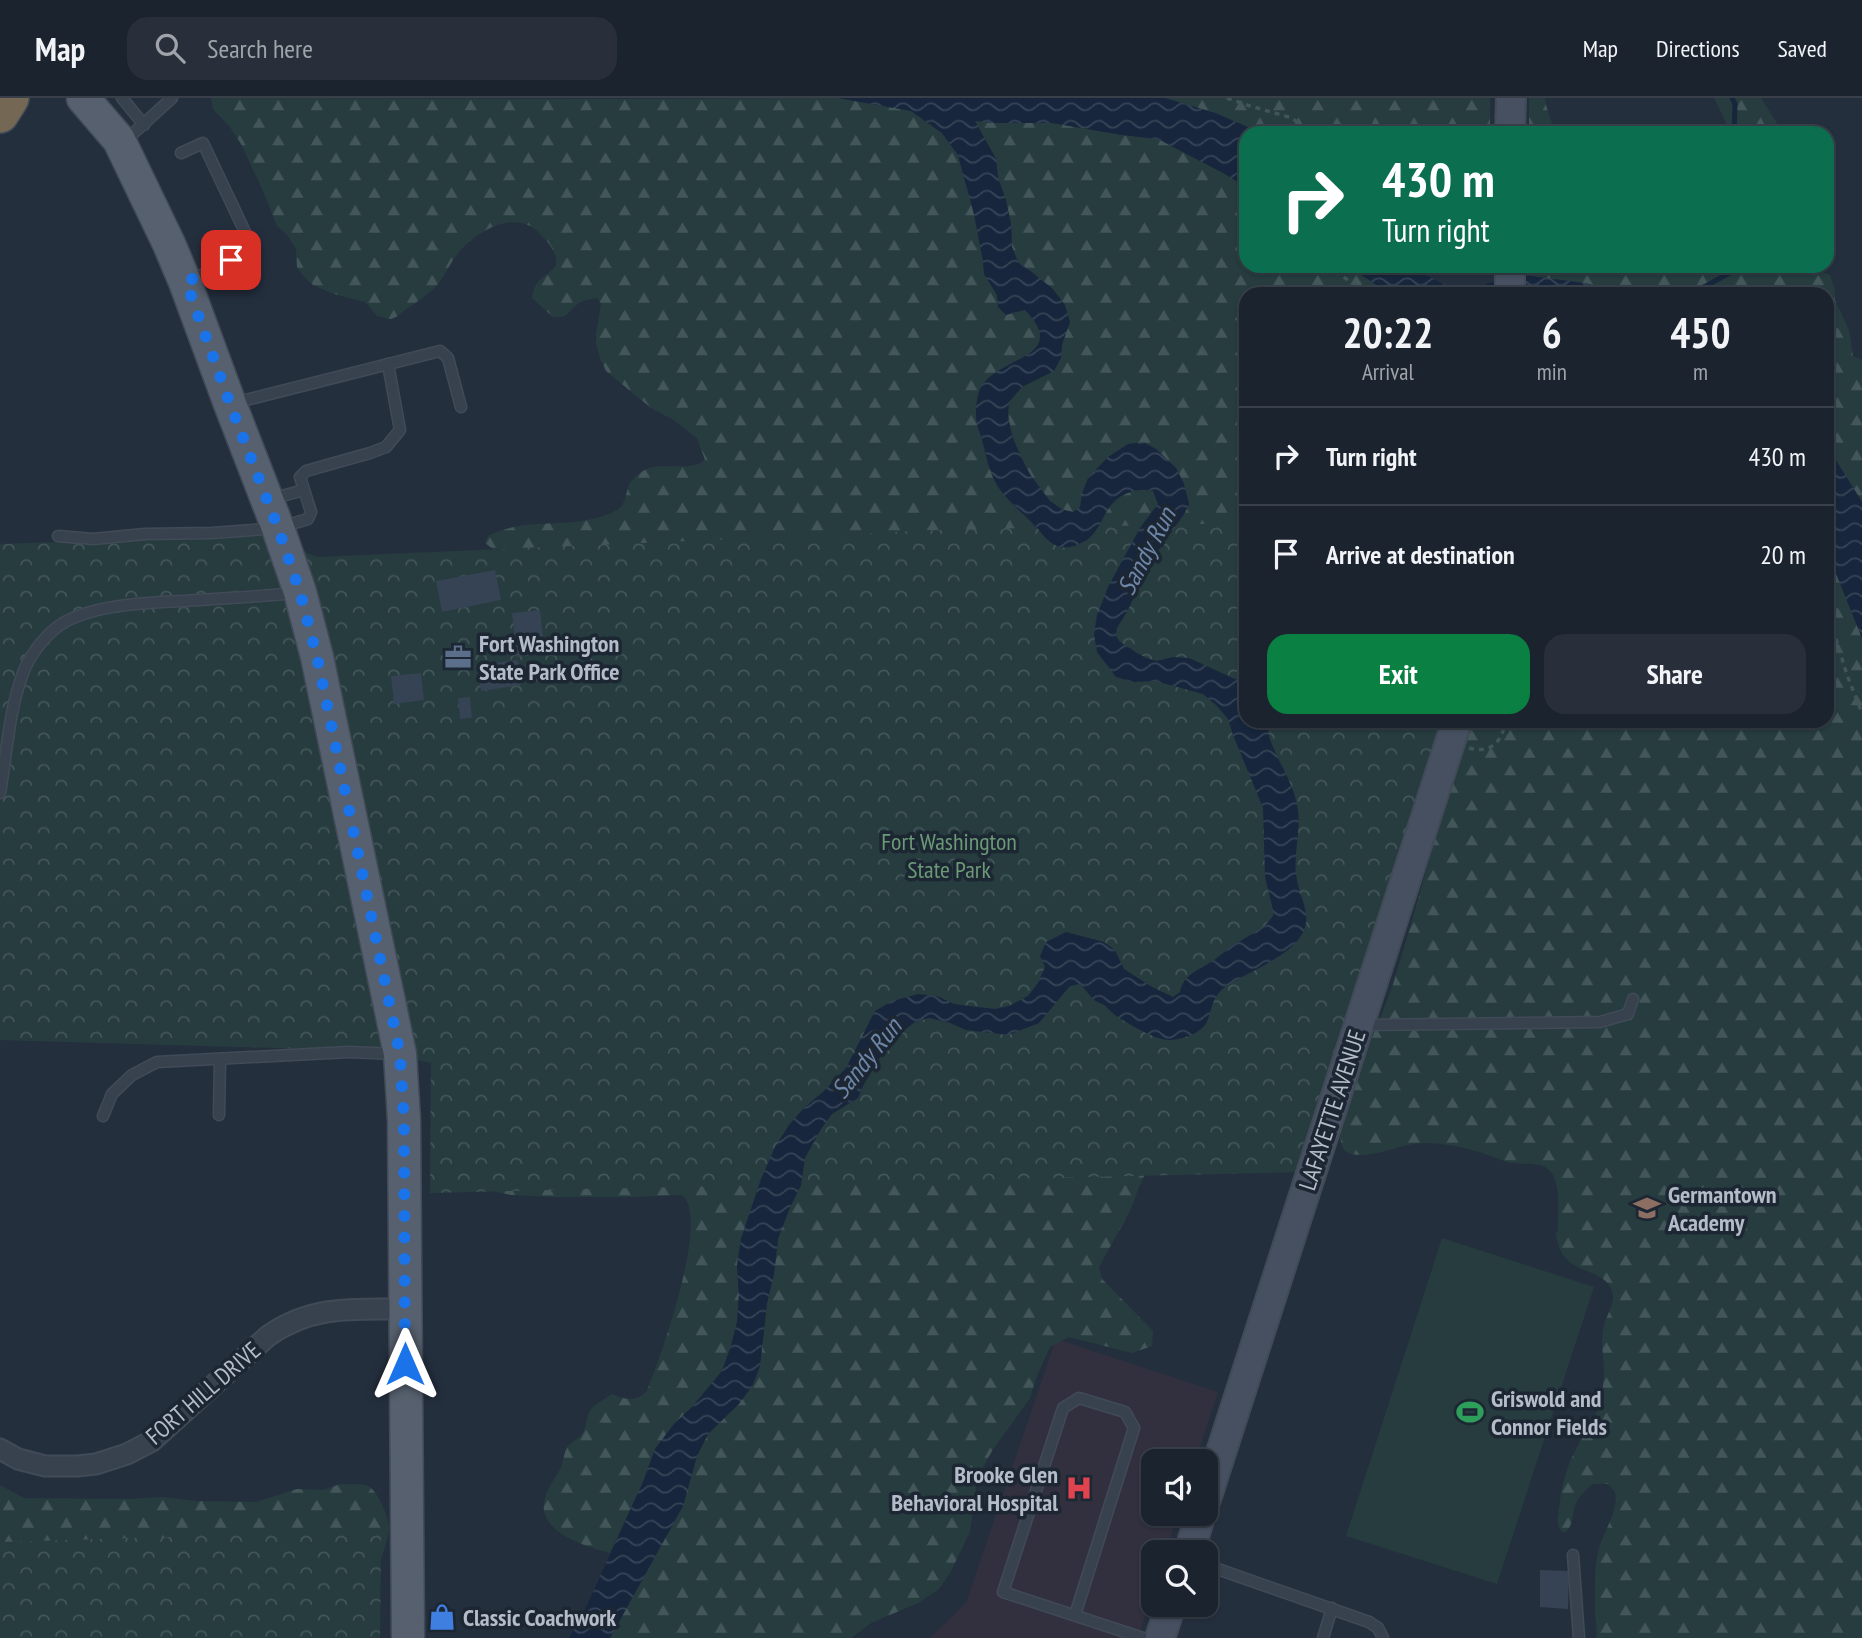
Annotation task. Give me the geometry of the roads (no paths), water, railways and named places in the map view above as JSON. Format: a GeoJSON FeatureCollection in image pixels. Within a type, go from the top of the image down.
{"type":"FeatureCollection","features":[{"type":"Feature","properties":{"kind":"highway"},"geometry":{"type":"LineString","coordinates":[[0,114],[10,98]]}},
{"type":"Feature","properties":{"kind":"main road"},"geometry":{"type":"LineString","coordinates":[[83,98],[132,135],[169,244],[186,282],[273,514],[300,592],[317,657],[400,1054],[404,1121],[408,1638]]}},
{"type":"Feature","properties":{"kind":"main road"},"geometry":{"type":"LineString","coordinates":[[1510,126],[1511,98]]}},
{"type":"Feature","properties":{"kind":"main road","name":"LAFAYETTE AVENUE"},"geometry":{"type":"LineString","coordinates":[[1218,1462],[1359,1025],[1460,733]]}},
{"type":"Feature","properties":{"kind":"main road"},"geometry":{"type":"LineString","coordinates":[[1160,1638],[1167,1617]]}},
{"type":"Feature","properties":{"kind":"street","name":"FORT HILL DRIVE"},"geometry":{"type":"LineString","coordinates":[[0,1449],[19,1459],[45,1466],[77,1466],[114,1459],[152,1441],[268,1336],[290,1323],[316,1313],[340,1309],[405,1309]]}},
{"type":"Feature","properties":{"kind":"lane"},"geometry":{"type":"LineString","coordinates":[[122,98],[132,135],[172,98]]}},
{"type":"Feature","properties":{"kind":"lane"},"geometry":{"type":"LineString","coordinates":[[181,153],[203,143],[253,249],[186,282]]}},
{"type":"Feature","properties":{"kind":"lane"},"geometry":{"type":"LineString","coordinates":[[230,404],[440,351],[448,358],[461,407]]}},
{"type":"Feature","properties":{"kind":"lane"},"geometry":{"type":"LineString","coordinates":[[273,514],[308,519],[311,512],[300,477],[306,471],[386,447],[400,430],[388,364]]}},
{"type":"Feature","properties":{"kind":"lane"},"geometry":{"type":"LineString","coordinates":[[58,536],[93,539],[145,534],[212,533],[273,514],[304,490]]}},
{"type":"Feature","properties":{"kind":"lane"},"geometry":{"type":"LineString","coordinates":[[0,793],[13,710],[26,665],[50,633],[64,623],[107,609],[300,592]]}},
{"type":"Feature","properties":{"kind":"lane"},"geometry":{"type":"LineString","coordinates":[[1359,1025],[1600,1022],[1628,1014],[1633,999]]}},
{"type":"Feature","properties":{"kind":"lane"},"geometry":{"type":"LineString","coordinates":[[103,1116],[112,1094],[132,1075],[157,1062],[349,1052],[400,1054]]}},
{"type":"Feature","properties":{"kind":"lane"},"geometry":{"type":"LineString","coordinates":[[219,1115],[220,1059]]}},
{"type":"Feature","properties":{"kind":"lane"},"geometry":{"type":"LineString","coordinates":[[1075,1615],[1134,1428],[1125,1412],[1079,1398],[1063,1408],[1003,1592],[1075,1615],[1123,1635],[1143,1638]]}},
{"type":"Feature","properties":{"kind":"lane"},"geometry":{"type":"LineString","coordinates":[[1573,1555],[1579,1638]]}},
{"type":"Feature","properties":{"kind":"lane"},"geometry":{"type":"LineString","coordinates":[[1218,1569],[1370,1622],[1378,1628],[1383,1638]]}},
{"type":"Feature","properties":{"kind":"lane"},"geometry":{"type":"LineString","coordinates":[[1323,1638],[1332,1608]]}},
{"type":"Feature","properties":{"kind":"water","name":"Sandy Run"},"geometry":{"type":"Polygon","coordinates":[[[838,98],[1165,98],[1215,113],[1246,126],[1239,126],[1239,183],[1158,139],[1052,123],[975,121],[996,159],[998,178],[1011,224],[1012,247],[1018,262],[1052,288],[1065,305],[1070,322],[1062,344],[1061,358],[1054,371],[1022,387],[1009,402],[1008,416],[1012,437],[1028,472],[1050,501],[1063,510],[1073,512],[1080,507],[1088,478],[1108,457],[1128,444],[1143,442],[1156,449],[1176,468],[1189,504],[1152,560],[1148,574],[1117,628],[1116,636],[1120,642],[1146,658],[1157,661],[1173,657],[1189,658],[1239,681],[1239,728],[1268,728],[1270,740],[1291,784],[1299,820],[1296,871],[1306,922],[1303,933],[1285,952],[1221,990],[1206,1024],[1186,1037],[1168,1040],[1141,1030],[1095,1001],[1080,984],[1070,986],[1039,1023],[1008,1035],[966,1030],[929,1018],[915,1022],[899,1034],[885,1049],[858,1098],[832,1114],[805,1158],[801,1185],[778,1239],[760,1366],[753,1385],[739,1404],[708,1434],[697,1456],[683,1506],[610,1638],[569,1638],[587,1605],[643,1482],[655,1449],[722,1371],[737,1322],[737,1266],[741,1239],[775,1147],[804,1108],[846,1068],[875,1011],[892,1001],[918,994],[937,996],[954,1004],[995,1009],[1009,1006],[1028,996],[1038,983],[1045,967],[1040,956],[1046,942],[1066,932],[1104,942],[1115,950],[1124,969],[1173,997],[1180,992],[1192,974],[1261,928],[1274,914],[1265,877],[1263,808],[1228,719],[1203,694],[1155,681],[1134,682],[1116,677],[1097,652],[1094,634],[1097,615],[1108,587],[1140,528],[1158,504],[1153,491],[1138,490],[1120,497],[1087,540],[1064,548],[1047,539],[1009,501],[992,474],[977,424],[978,395],[990,377],[1027,355],[1036,347],[1040,338],[1037,326],[1025,310],[1006,315],[998,307],[997,295],[984,274],[974,214],[958,155],[942,133],[911,111],[838,98]]]}},
{"type":"Feature","properties":{"kind":"water"},"geometry":{"type":"Polygon","coordinates":[[[1358,273],[1421,273],[1450,287],[1380,287],[1358,273]]]}},
{"type":"Feature","properties":{"kind":"water"},"geometry":{"type":"Polygon","coordinates":[[[1530,276],[1603,287],[1482,287],[1488,283],[1530,276]]]}},
{"type":"Feature","properties":{"kind":"water"},"geometry":{"type":"Polygon","coordinates":[[[1834,457],[1862,502],[1862,638],[1834,568],[1834,457]]]}},
{"type":"Feature","properties":{"kind":"waterway"},"geometry":{"type":"LineString","coordinates":[[1732,98],[1735,104],[1734,126]]}},
{"type":"Feature","properties":{"kind":"waterway"},"geometry":{"type":"LineString","coordinates":[[1703,287],[1729,273]]}},
{"type":"Feature","properties":{"kind":"place","name":"Fort Washington State Park Office"},"geometry":{"type":"Point","coordinates":[458,657]}},
{"type":"Feature","properties":{"kind":"place","name":"Germantown Academy"},"geometry":{"type":"Point","coordinates":[1647,1208]}},
{"type":"Feature","properties":{"kind":"place","name":"Griswold and Connor Fields"},"geometry":{"type":"Point","coordinates":[1470,1412]}},
{"type":"Feature","properties":{"kind":"place","name":"Brooke Glen Behavioral Hospital"},"geometry":{"type":"Point","coordinates":[1079,1488]}},
{"type":"Feature","properties":{"kind":"place","name":"Classic Coachwork"},"geometry":{"type":"Point","coordinates":[442,1617]}},
{"type":"Feature","properties":{"kind":"park label","name":"Fort Washington State Park"},"geometry":{"type":"Point","coordinates":[949,855]}}]}
